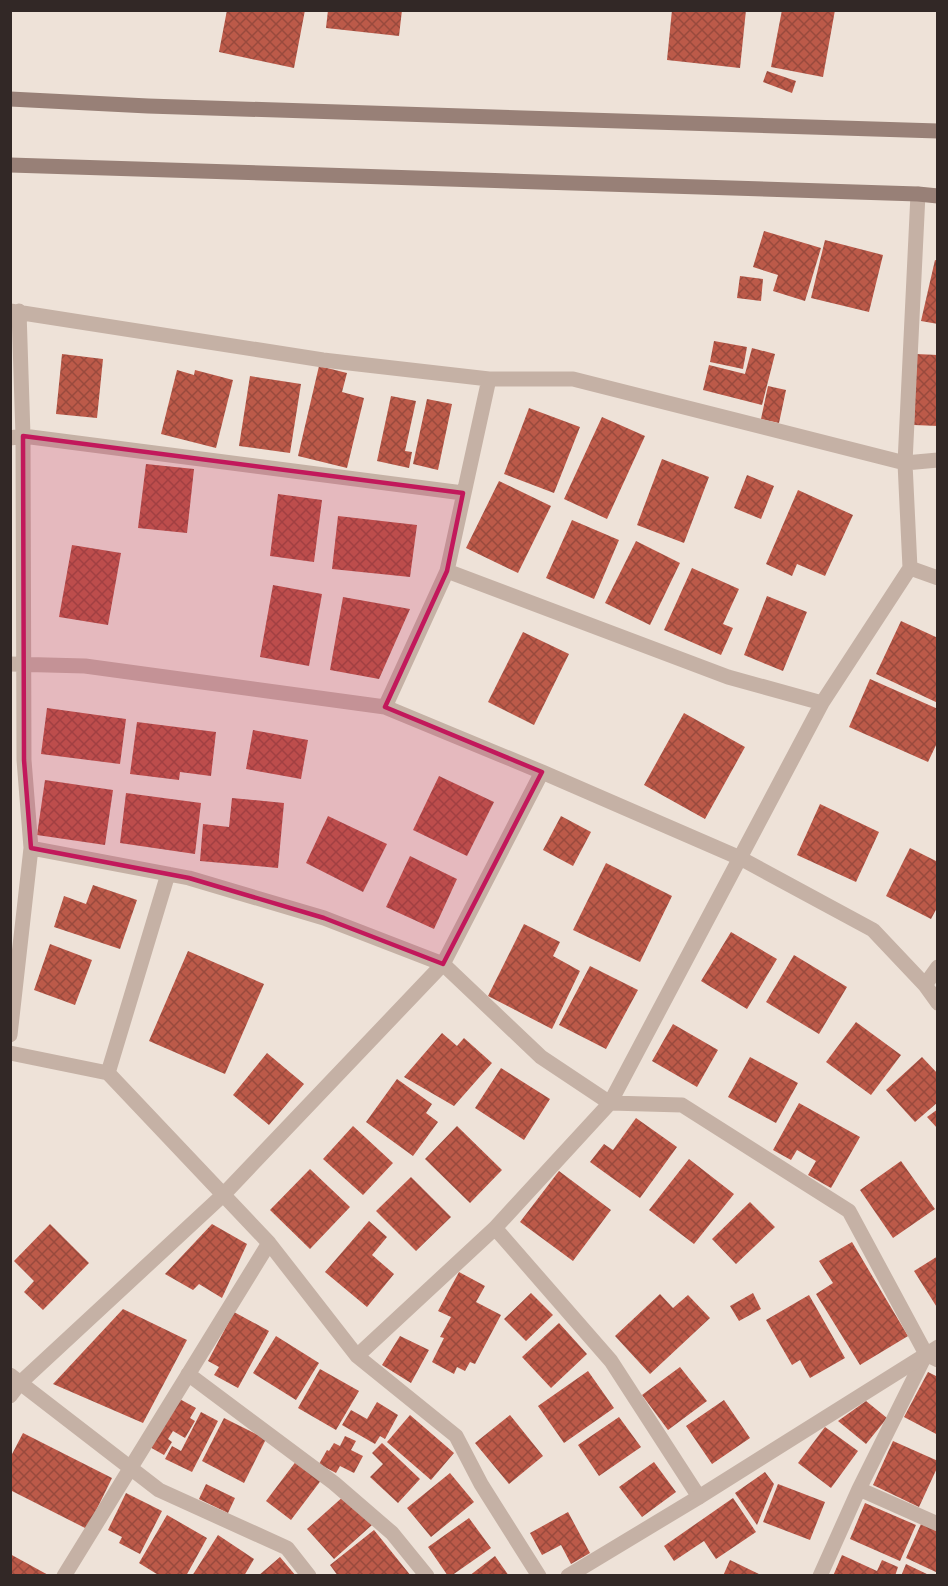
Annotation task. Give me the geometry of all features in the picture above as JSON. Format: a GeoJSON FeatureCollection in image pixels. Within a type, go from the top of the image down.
{"type":"FeatureCollection","features":[{"type":"Feature","properties":{"kind":"main road"},"geometry":{"type":"LineString","coordinates":[[10,99],[160,106],[938,131]]}},
{"type":"Feature","properties":{"kind":"main road"},"geometry":{"type":"LineString","coordinates":[[10,165],[938,196]]}},
{"type":"Feature","properties":{"kind":"street"},"geometry":{"type":"LineString","coordinates":[[357,1356],[495,1228],[610,1103],[822,703],[910,568],[905,463],[918,194]]}},
{"type":"Feature","properties":{"kind":"street"},"geometry":{"type":"LineString","coordinates":[[10,1035],[31,848],[17,664],[15,311],[323,360],[489,380],[573,379],[905,463],[938,460]]}},
{"type":"Feature","properties":{"kind":"street"},"geometry":{"type":"LineString","coordinates":[[385,707],[447,571],[489,380]]}},
{"type":"Feature","properties":{"kind":"street"},"geometry":{"type":"LineString","coordinates":[[17,437],[463,493]]}},
{"type":"Feature","properties":{"kind":"street"},"geometry":{"type":"LineString","coordinates":[[910,568],[938,578]]}},
{"type":"Feature","properties":{"kind":"street"},"geometry":{"type":"LineString","coordinates":[[447,571],[728,677],[822,703]]}},
{"type":"Feature","properties":{"kind":"street"},"geometry":{"type":"LineString","coordinates":[[17,664],[85,666],[385,707],[740,858],[873,930],[925,985],[938,1003]]}},
{"type":"Feature","properties":{"kind":"street"},"geometry":{"type":"LineString","coordinates":[[10,1396],[15,1379],[224,1194],[443,964],[542,772]]}},
{"type":"Feature","properties":{"kind":"street"},"geometry":{"type":"LineString","coordinates":[[31,848],[189,878],[324,918],[443,964],[541,1057],[610,1103],[682,1105],[849,1211],[934,1354]]}},
{"type":"Feature","properties":{"kind":"street"},"geometry":{"type":"LineString","coordinates":[[108,1073],[168,874]]}},
{"type":"Feature","properties":{"kind":"street"},"geometry":{"type":"LineString","coordinates":[[925,985],[938,967]]}},
{"type":"Feature","properties":{"kind":"street"},"geometry":{"type":"LineString","coordinates":[[10,1053],[108,1073],[268,1243],[357,1356],[456,1436],[481,1484],[539,1575]]}},
{"type":"Feature","properties":{"kind":"street"},"geometry":{"type":"LineString","coordinates":[[495,1228],[610,1361],[699,1497]]}},
{"type":"Feature","properties":{"kind":"street"},"geometry":{"type":"LineString","coordinates":[[64,1575],[268,1243]]}},
{"type":"Feature","properties":{"kind":"street"},"geometry":{"type":"LineString","coordinates":[[820,1575],[859,1489],[934,1354]]}},
{"type":"Feature","properties":{"kind":"street"},"geometry":{"type":"LineString","coordinates":[[568,1575],[934,1354]]}},
{"type":"Feature","properties":{"kind":"street"},"geometry":{"type":"LineString","coordinates":[[188,1374],[334,1482],[392,1533],[427,1575]]}},
{"type":"Feature","properties":{"kind":"street"},"geometry":{"type":"LineString","coordinates":[[15,1379],[159,1490],[287,1548],[309,1575]]}},
{"type":"Feature","properties":{"kind":"street"},"geometry":{"type":"LineString","coordinates":[[859,1489],[938,1524]]}},
{"type":"Feature","properties":{"kind":"highlighted area"},"geometry":{"type":"Polygon","coordinates":[[[23,436],[463,493],[447,571],[385,707],[542,772],[443,964],[324,918],[189,878],[31,848],[24,760],[23,436]]]}},
{"type":"Feature","properties":{"kind":"building"},"geometry":{"type":"Polygon","coordinates":[[[227,10],[305,10],[294,68],[219,52],[227,10]]]}},
{"type":"Feature","properties":{"kind":"building"},"geometry":{"type":"Polygon","coordinates":[[[328,10],[402,10],[399,36],[326,28],[328,10]]]}},
{"type":"Feature","properties":{"kind":"building"},"geometry":{"type":"Polygon","coordinates":[[[672,10],[746,10],[740,68],[667,60],[672,10]]]}},
{"type":"Feature","properties":{"kind":"building"},"geometry":{"type":"Polygon","coordinates":[[[782,10],[835,10],[823,77],[771,67],[782,10]]]}},
{"type":"Feature","properties":{"kind":"building"},"geometry":{"type":"Polygon","coordinates":[[[767,71],[796,81],[792,93],[763,82],[767,71]]]}},
{"type":"Feature","properties":{"kind":"building"},"geometry":{"type":"Polygon","coordinates":[[[764,231],[821,248],[805,301],[773,291],[778,275],[753,267],[764,231]]]}},
{"type":"Feature","properties":{"kind":"building"},"geometry":{"type":"Polygon","coordinates":[[[825,240],[883,255],[869,312],[811,298],[825,240]]]}},
{"type":"Feature","properties":{"kind":"building"},"geometry":{"type":"Polygon","coordinates":[[[935,260],[938,261],[938,324],[921,321],[935,260]]]}},
{"type":"Feature","properties":{"kind":"building"},"geometry":{"type":"Polygon","coordinates":[[[740,276],[763,279],[761,301],[737,298],[740,276]]]}},
{"type":"Feature","properties":{"kind":"building"},"geometry":{"type":"Polygon","coordinates":[[[714,341],[747,347],[743,369],[710,362],[714,341]]]}},
{"type":"Feature","properties":{"kind":"building"},"geometry":{"type":"Polygon","coordinates":[[[752,348],[775,354],[762,405],[703,390],[709,365],[745,374],[752,348]]]}},
{"type":"Feature","properties":{"kind":"building"},"geometry":{"type":"Polygon","coordinates":[[[62,354],[103,359],[97,418],[56,414],[62,354]]]}},
{"type":"Feature","properties":{"kind":"building"},"geometry":{"type":"Polygon","coordinates":[[[916,354],[938,355],[938,426],[914,425],[916,354]]]}},
{"type":"Feature","properties":{"kind":"building"},"geometry":{"type":"Polygon","coordinates":[[[319,366],[347,373],[342,392],[364,398],[347,468],[298,456],[319,366]]]}},
{"type":"Feature","properties":{"kind":"building"},"geometry":{"type":"Polygon","coordinates":[[[177,370],[194,375],[195,370],[233,380],[216,448],[161,434],[177,370]]]}},
{"type":"Feature","properties":{"kind":"building"},"geometry":{"type":"Polygon","coordinates":[[[250,376],[301,384],[290,453],[239,446],[250,376]]]}},
{"type":"Feature","properties":{"kind":"building"},"geometry":{"type":"Polygon","coordinates":[[[768,386],[786,390],[779,423],[761,419],[768,386]]]}},
{"type":"Feature","properties":{"kind":"building"},"geometry":{"type":"Polygon","coordinates":[[[391,396],[416,401],[405,451],[412,452],[409,468],[377,461],[391,396]]]}},
{"type":"Feature","properties":{"kind":"building"},"geometry":{"type":"Polygon","coordinates":[[[427,399],[452,404],[438,470],[413,464],[427,399]]]}},
{"type":"Feature","properties":{"kind":"building"},"geometry":{"type":"Polygon","coordinates":[[[529,408],[580,427],[554,493],[504,474],[529,408]]]}},
{"type":"Feature","properties":{"kind":"building"},"geometry":{"type":"Polygon","coordinates":[[[602,417],[645,436],[607,519],[564,499],[602,417]]]}},
{"type":"Feature","properties":{"kind":"building"},"geometry":{"type":"Polygon","coordinates":[[[662,459],[709,477],[684,543],[637,525],[662,459]]]}},
{"type":"Feature","properties":{"kind":"building"},"geometry":{"type":"Polygon","coordinates":[[[146,464],[194,469],[187,533],[138,528],[146,464]]]}},
{"type":"Feature","properties":{"kind":"building"},"geometry":{"type":"Polygon","coordinates":[[[747,475],[774,486],[761,519],[734,508],[747,475]]]}},
{"type":"Feature","properties":{"kind":"building"},"geometry":{"type":"Polygon","coordinates":[[[499,481],[551,506],[518,573],[466,548],[499,481]]]}},
{"type":"Feature","properties":{"kind":"building"},"geometry":{"type":"Polygon","coordinates":[[[798,490],[853,515],[825,576],[797,564],[792,576],[766,564],[798,490]]]}},
{"type":"Feature","properties":{"kind":"building"},"geometry":{"type":"Polygon","coordinates":[[[278,494],[322,500],[314,562],[270,556],[278,494]]]}},
{"type":"Feature","properties":{"kind":"building"},"geometry":{"type":"Polygon","coordinates":[[[338,516],[417,525],[410,577],[332,569],[338,516]]]}},
{"type":"Feature","properties":{"kind":"building"},"geometry":{"type":"Polygon","coordinates":[[[572,520],[619,540],[594,599],[546,578],[572,520]]]}},
{"type":"Feature","properties":{"kind":"building"},"geometry":{"type":"Polygon","coordinates":[[[636,541],[680,563],[650,625],[605,603],[636,541]]]}},
{"type":"Feature","properties":{"kind":"building"},"geometry":{"type":"Polygon","coordinates":[[[72,545],[121,553],[108,625],[59,617],[72,545]]]}},
{"type":"Feature","properties":{"kind":"building"},"geometry":{"type":"Polygon","coordinates":[[[692,568],[739,589],[723,624],[733,628],[721,655],[664,630],[692,568]]]}},
{"type":"Feature","properties":{"kind":"building"},"geometry":{"type":"Polygon","coordinates":[[[273,585],[322,594],[309,666],[260,657],[273,585]]]}},
{"type":"Feature","properties":{"kind":"building"},"geometry":{"type":"Polygon","coordinates":[[[767,596],[807,612],[783,671],[744,655],[767,596]]]}},
{"type":"Feature","properties":{"kind":"building"},"geometry":{"type":"Polygon","coordinates":[[[343,597],[410,609],[379,679],[330,670],[343,597]]]}},
{"type":"Feature","properties":{"kind":"building"},"geometry":{"type":"Polygon","coordinates":[[[901,621],[938,638],[938,703],[876,674],[901,621]]]}},
{"type":"Feature","properties":{"kind":"building"},"geometry":{"type":"Polygon","coordinates":[[[523,632],[569,654],[534,725],[488,702],[523,632]]]}},
{"type":"Feature","properties":{"kind":"building"},"geometry":{"type":"Polygon","coordinates":[[[870,679],[938,709],[938,741],[928,762],[849,727],[870,679]]]}},
{"type":"Feature","properties":{"kind":"building"},"geometry":{"type":"Polygon","coordinates":[[[47,708],[126,719],[120,764],[41,754],[47,708]]]}},
{"type":"Feature","properties":{"kind":"building"},"geometry":{"type":"Polygon","coordinates":[[[684,713],[745,747],[705,819],[644,785],[684,713]]]}},
{"type":"Feature","properties":{"kind":"building"},"geometry":{"type":"Polygon","coordinates":[[[137,722],[216,732],[211,776],[180,772],[179,780],[130,774],[137,722]]]}},
{"type":"Feature","properties":{"kind":"building"},"geometry":{"type":"Polygon","coordinates":[[[253,730],[308,740],[301,779],[246,769],[253,730]]]}},
{"type":"Feature","properties":{"kind":"building"},"geometry":{"type":"Polygon","coordinates":[[[439,776],[494,802],[467,856],[413,830],[439,776]]]}},
{"type":"Feature","properties":{"kind":"building"},"geometry":{"type":"Polygon","coordinates":[[[45,780],[113,790],[105,845],[37,835],[45,780]]]}},
{"type":"Feature","properties":{"kind":"building"},"geometry":{"type":"Polygon","coordinates":[[[126,793],[201,803],[195,854],[120,843],[126,793]]]}},
{"type":"Feature","properties":{"kind":"building"},"geometry":{"type":"Polygon","coordinates":[[[232,798],[284,803],[278,868],[200,861],[203,824],[229,827],[232,798]]]}},
{"type":"Feature","properties":{"kind":"building"},"geometry":{"type":"Polygon","coordinates":[[[820,804],[879,832],[856,882],[797,855],[820,804]]]}},
{"type":"Feature","properties":{"kind":"building"},"geometry":{"type":"Polygon","coordinates":[[[328,816],[387,844],[363,892],[306,863],[328,816]]]}},
{"type":"Feature","properties":{"kind":"building"},"geometry":{"type":"Polygon","coordinates":[[[561,816],[591,832],[573,866],[543,850],[561,816]]]}},
{"type":"Feature","properties":{"kind":"building"},"geometry":{"type":"Polygon","coordinates":[[[910,848],[938,862],[938,906],[931,919],[886,896],[910,848]]]}},
{"type":"Feature","properties":{"kind":"building"},"geometry":{"type":"Polygon","coordinates":[[[410,856],[457,879],[434,929],[386,907],[410,856]]]}},
{"type":"Feature","properties":{"kind":"building"},"geometry":{"type":"Polygon","coordinates":[[[606,863],[672,896],[640,962],[573,930],[606,863]]]}},
{"type":"Feature","properties":{"kind":"building"},"geometry":{"type":"Polygon","coordinates":[[[93,885],[137,900],[120,949],[54,927],[64,896],[86,904],[93,885]]]}},
{"type":"Feature","properties":{"kind":"building"},"geometry":{"type":"Polygon","coordinates":[[[524,924],[560,942],[553,956],[580,971],[552,1029],[488,996],[524,924]]]}},
{"type":"Feature","properties":{"kind":"building"},"geometry":{"type":"Polygon","coordinates":[[[731,932],[777,959],[747,1009],[701,981],[731,932]]]}},
{"type":"Feature","properties":{"kind":"building"},"geometry":{"type":"Polygon","coordinates":[[[50,944],[92,960],[75,1005],[34,990],[50,944]]]}},
{"type":"Feature","properties":{"kind":"building"},"geometry":{"type":"Polygon","coordinates":[[[188,951],[264,984],[225,1074],[149,1041],[188,951]]]}},
{"type":"Feature","properties":{"kind":"building"},"geometry":{"type":"Polygon","coordinates":[[[794,955],[847,987],[819,1034],[766,1002],[794,955]]]}},
{"type":"Feature","properties":{"kind":"building"},"geometry":{"type":"Polygon","coordinates":[[[590,966],[638,990],[606,1049],[559,1025],[590,966]]]}},
{"type":"Feature","properties":{"kind":"building"},"geometry":{"type":"Polygon","coordinates":[[[856,1022],[901,1055],[871,1095],[826,1062],[856,1022]]]}},
{"type":"Feature","properties":{"kind":"building"},"geometry":{"type":"Polygon","coordinates":[[[673,1024],[718,1050],[697,1087],[652,1061],[673,1024]]]}},
{"type":"Feature","properties":{"kind":"building"},"geometry":{"type":"Polygon","coordinates":[[[442,1033],[457,1046],[464,1038],[492,1063],[454,1106],[404,1077],[442,1033]]]}},
{"type":"Feature","properties":{"kind":"building"},"geometry":{"type":"Polygon","coordinates":[[[267,1053],[304,1084],[269,1125],[233,1095],[267,1053]]]}},
{"type":"Feature","properties":{"kind":"building"},"geometry":{"type":"Polygon","coordinates":[[[750,1057],[798,1083],[776,1123],[728,1097],[750,1057]]]}},
{"type":"Feature","properties":{"kind":"building"},"geometry":{"type":"Polygon","coordinates":[[[922,1057],[938,1074],[938,1102],[915,1122],[886,1090],[922,1057]]]}},
{"type":"Feature","properties":{"kind":"building"},"geometry":{"type":"Polygon","coordinates":[[[501,1068],[550,1099],[524,1140],[475,1108],[501,1068]]]}},
{"type":"Feature","properties":{"kind":"building"},"geometry":{"type":"Polygon","coordinates":[[[397,1079],[432,1104],[426,1113],[438,1122],[413,1156],[366,1122],[397,1079]]]}},
{"type":"Feature","properties":{"kind":"building"},"geometry":{"type":"Polygon","coordinates":[[[799,1103],[860,1137],[831,1188],[808,1175],[816,1161],[797,1150],[791,1160],[773,1150],[799,1103]]]}},
{"type":"Feature","properties":{"kind":"building"},"geometry":{"type":"Polygon","coordinates":[[[938,1109],[938,1129],[927,1117],[938,1109]]]}},
{"type":"Feature","properties":{"kind":"building"},"geometry":{"type":"Polygon","coordinates":[[[636,1118],[677,1147],[640,1198],[590,1162],[604,1144],[613,1150],[636,1118]]]}},
{"type":"Feature","properties":{"kind":"building"},"geometry":{"type":"Polygon","coordinates":[[[353,1126],[393,1163],[363,1195],[323,1159],[353,1126]]]}},
{"type":"Feature","properties":{"kind":"building"},"geometry":{"type":"Polygon","coordinates":[[[457,1126],[502,1170],[470,1203],[425,1159],[457,1126]]]}},
{"type":"Feature","properties":{"kind":"building"},"geometry":{"type":"Polygon","coordinates":[[[689,1159],[734,1194],[694,1244],[649,1210],[689,1159]]]}},
{"type":"Feature","properties":{"kind":"building"},"geometry":{"type":"Polygon","coordinates":[[[901,1161],[935,1209],[893,1238],[860,1190],[901,1161]]]}},
{"type":"Feature","properties":{"kind":"building"},"geometry":{"type":"Polygon","coordinates":[[[310,1169],[350,1207],[310,1249],[270,1210],[310,1169]]]}},
{"type":"Feature","properties":{"kind":"building"},"geometry":{"type":"Polygon","coordinates":[[[559,1171],[611,1210],[573,1261],[520,1222],[559,1171]]]}},
{"type":"Feature","properties":{"kind":"building"},"geometry":{"type":"Polygon","coordinates":[[[411,1177],[451,1217],[416,1251],[376,1211],[411,1177]]]}},
{"type":"Feature","properties":{"kind":"building"},"geometry":{"type":"Polygon","coordinates":[[[750,1202],[775,1227],[736,1264],[712,1239],[750,1202]]]}},
{"type":"Feature","properties":{"kind":"building"},"geometry":{"type":"Polygon","coordinates":[[[369,1221],[387,1237],[372,1255],[394,1274],[367,1307],[325,1272],[369,1221]]]}},
{"type":"Feature","properties":{"kind":"building"},"geometry":{"type":"Polygon","coordinates":[[[50,1224],[89,1263],[43,1310],[24,1292],[34,1281],[14,1261],[50,1224]]]}},
{"type":"Feature","properties":{"kind":"building"},"geometry":{"type":"Polygon","coordinates":[[[212,1224],[247,1244],[222,1298],[199,1284],[193,1290],[165,1274],[212,1224]]]}},
{"type":"Feature","properties":{"kind":"building"},"geometry":{"type":"Polygon","coordinates":[[[852,1242],[908,1336],[860,1365],[816,1294],[833,1283],[819,1261],[852,1242]]]}},
{"type":"Feature","properties":{"kind":"building"},"geometry":{"type":"Polygon","coordinates":[[[938,1256],[938,1309],[914,1271],[938,1256]]]}},
{"type":"Feature","properties":{"kind":"building"},"geometry":{"type":"Polygon","coordinates":[[[459,1272],[485,1286],[476,1302],[501,1315],[475,1364],[470,1362],[465,1371],[457,1367],[454,1374],[432,1362],[444,1338],[440,1337],[451,1317],[438,1311],[459,1272]]]}},
{"type":"Feature","properties":{"kind":"building"},"geometry":{"type":"Polygon","coordinates":[[[531,1293],[553,1315],[526,1341],[504,1319],[531,1293]]]}},
{"type":"Feature","properties":{"kind":"building"},"geometry":{"type":"Polygon","coordinates":[[[753,1293],[761,1309],[739,1321],[730,1306],[753,1293]]]}},
{"type":"Feature","properties":{"kind":"building"},"geometry":{"type":"Polygon","coordinates":[[[660,1294],[673,1308],[688,1295],[710,1318],[650,1374],[615,1336],[660,1294]]]}},
{"type":"Feature","properties":{"kind":"building"},"geometry":{"type":"Polygon","coordinates":[[[809,1295],[845,1358],[810,1378],[800,1360],[792,1365],[766,1320],[809,1295]]]}},
{"type":"Feature","properties":{"kind":"building"},"geometry":{"type":"Polygon","coordinates":[[[123,1309],[187,1340],[143,1423],[53,1384],[123,1309]]]}},
{"type":"Feature","properties":{"kind":"building"},"geometry":{"type":"Polygon","coordinates":[[[234,1312],[269,1331],[238,1388],[214,1375],[219,1367],[208,1361],[234,1312]]]}},
{"type":"Feature","properties":{"kind":"building"},"geometry":{"type":"Polygon","coordinates":[[[559,1323],[587,1354],[551,1388],[522,1357],[559,1323]]]}},
{"type":"Feature","properties":{"kind":"building"},"geometry":{"type":"Polygon","coordinates":[[[276,1336],[319,1363],[296,1400],[253,1373],[276,1336]]]}},
{"type":"Feature","properties":{"kind":"building"},"geometry":{"type":"Polygon","coordinates":[[[400,1336],[429,1350],[411,1383],[382,1365],[400,1336]]]}},
{"type":"Feature","properties":{"kind":"building"},"geometry":{"type":"Polygon","coordinates":[[[680,1367],[707,1401],[668,1430],[642,1395],[680,1367]]]}},
{"type":"Feature","properties":{"kind":"building"},"geometry":{"type":"Polygon","coordinates":[[[320,1369],[359,1391],[336,1430],[298,1408],[320,1369]]]}},
{"type":"Feature","properties":{"kind":"building"},"geometry":{"type":"Polygon","coordinates":[[[588,1371],[614,1408],[564,1443],[538,1406],[588,1371]]]}},
{"type":"Feature","properties":{"kind":"building"},"geometry":{"type":"Polygon","coordinates":[[[928,1372],[938,1377],[938,1435],[904,1417],[928,1372]]]}},
{"type":"Feature","properties":{"kind":"building"},"geometry":{"type":"Polygon","coordinates":[[[176,1397],[196,1408],[190,1418],[195,1421],[185,1438],[173,1431],[168,1439],[172,1442],[164,1455],[148,1446],[176,1397]]]}},
{"type":"Feature","properties":{"kind":"building"},"geometry":{"type":"Polygon","coordinates":[[[724,1400],[750,1438],[712,1464],[686,1426],[724,1400]]]}},
{"type":"Feature","properties":{"kind":"building"},"geometry":{"type":"Polygon","coordinates":[[[866,1401],[887,1418],[866,1444],[838,1421],[866,1401]]]}},
{"type":"Feature","properties":{"kind":"building"},"geometry":{"type":"Polygon","coordinates":[[[377,1402],[398,1415],[385,1439],[380,1436],[375,1444],[342,1425],[351,1410],[367,1419],[377,1402]]]}},
{"type":"Feature","properties":{"kind":"building"},"geometry":{"type":"Polygon","coordinates":[[[201,1412],[218,1421],[192,1472],[165,1459],[172,1446],[181,1451],[201,1412]]]}},
{"type":"Feature","properties":{"kind":"building"},"geometry":{"type":"Polygon","coordinates":[[[410,1415],[454,1453],[431,1480],[387,1442],[410,1415]]]}},
{"type":"Feature","properties":{"kind":"building"},"geometry":{"type":"Polygon","coordinates":[[[510,1415],[543,1456],[509,1484],[475,1443],[510,1415]]]}},
{"type":"Feature","properties":{"kind":"building"},"geometry":{"type":"Polygon","coordinates":[[[619,1417],[641,1447],[599,1476],[578,1445],[619,1417]]]}},
{"type":"Feature","properties":{"kind":"building"},"geometry":{"type":"Polygon","coordinates":[[[224,1418],[266,1439],[244,1483],[202,1461],[224,1418]]]}},
{"type":"Feature","properties":{"kind":"building"},"geometry":{"type":"Polygon","coordinates":[[[825,1427],[858,1451],[831,1488],[798,1463],[825,1427]]]}},
{"type":"Feature","properties":{"kind":"building"},"geometry":{"type":"Polygon","coordinates":[[[23,1433],[112,1478],[87,1529],[10,1490],[10,1458],[23,1433]]]}},
{"type":"Feature","properties":{"kind":"building"},"geometry":{"type":"Polygon","coordinates":[[[345,1436],[356,1441],[351,1450],[363,1456],[354,1473],[340,1466],[336,1473],[319,1464],[327,1450],[329,1451],[334,1443],[340,1446],[345,1436]]]}},
{"type":"Feature","properties":{"kind":"building"},"geometry":{"type":"Polygon","coordinates":[[[893,1441],[938,1461],[938,1466],[919,1507],[873,1485],[893,1441]]]}},
{"type":"Feature","properties":{"kind":"building"},"geometry":{"type":"Polygon","coordinates":[[[382,1443],[420,1479],[398,1503],[370,1477],[383,1464],[372,1453],[382,1443]]]}},
{"type":"Feature","properties":{"kind":"building"},"geometry":{"type":"Polygon","coordinates":[[[297,1460],[322,1479],[291,1520],[266,1501],[297,1460]]]}},
{"type":"Feature","properties":{"kind":"building"},"geometry":{"type":"Polygon","coordinates":[[[654,1462],[676,1492],[642,1517],[619,1487],[654,1462]]]}},
{"type":"Feature","properties":{"kind":"building"},"geometry":{"type":"Polygon","coordinates":[[[765,1472],[774,1484],[757,1525],[735,1493],[765,1472]]]}},
{"type":"Feature","properties":{"kind":"building"},"geometry":{"type":"Polygon","coordinates":[[[450,1473],[474,1502],[431,1537],[407,1508],[450,1473]]]}},
{"type":"Feature","properties":{"kind":"building"},"geometry":{"type":"Polygon","coordinates":[[[206,1484],[235,1498],[228,1513],[199,1499],[206,1484]]]}},
{"type":"Feature","properties":{"kind":"building"},"geometry":{"type":"Polygon","coordinates":[[[778,1484],[825,1502],[810,1540],[763,1522],[778,1484]]]}},
{"type":"Feature","properties":{"kind":"building"},"geometry":{"type":"Polygon","coordinates":[[[126,1493],[162,1511],[140,1554],[119,1543],[122,1537],[108,1530],[126,1493]]]}},
{"type":"Feature","properties":{"kind":"building"},"geometry":{"type":"Polygon","coordinates":[[[345,1495],[372,1525],[334,1559],[307,1529],[345,1495]]]}},
{"type":"Feature","properties":{"kind":"building"},"geometry":{"type":"Polygon","coordinates":[[[733,1498],[756,1532],[716,1559],[704,1541],[674,1561],[664,1546],[733,1498]]]}},
{"type":"Feature","properties":{"kind":"building"},"geometry":{"type":"Polygon","coordinates":[[[865,1503],[916,1525],[900,1561],[850,1539],[865,1503]]]}},
{"type":"Feature","properties":{"kind":"building"},"geometry":{"type":"Polygon","coordinates":[[[568,1512],[590,1553],[571,1564],[561,1545],[542,1555],[530,1533],[568,1512]]]}},
{"type":"Feature","properties":{"kind":"building"},"geometry":{"type":"Polygon","coordinates":[[[167,1515],[207,1538],[186,1576],[160,1576],[139,1563],[167,1515]]]}},
{"type":"Feature","properties":{"kind":"building"},"geometry":{"type":"Polygon","coordinates":[[[469,1518],[491,1548],[448,1576],[428,1547],[469,1518]]]}},
{"type":"Feature","properties":{"kind":"building"},"geometry":{"type":"Polygon","coordinates":[[[921,1524],[938,1531],[938,1573],[906,1558],[921,1524]]]}},
{"type":"Feature","properties":{"kind":"building"},"geometry":{"type":"Polygon","coordinates":[[[374,1530],[411,1576],[338,1576],[330,1565],[374,1530]]]}},
{"type":"Feature","properties":{"kind":"building"},"geometry":{"type":"Polygon","coordinates":[[[218,1535],[254,1559],[244,1576],[192,1576],[218,1535]]]}},
{"type":"Feature","properties":{"kind":"building"},"geometry":{"type":"Polygon","coordinates":[[[10,1554],[50,1576],[10,1576],[10,1554]]]}},
{"type":"Feature","properties":{"kind":"building"},"geometry":{"type":"Polygon","coordinates":[[[842,1555],[877,1571],[882,1560],[898,1567],[895,1576],[833,1576],[842,1555]]]}},
{"type":"Feature","properties":{"kind":"building"},"geometry":{"type":"Polygon","coordinates":[[[495,1556],[509,1576],[469,1576],[495,1556]]]}},
{"type":"Feature","properties":{"kind":"building"},"geometry":{"type":"Polygon","coordinates":[[[280,1557],[296,1576],[258,1576],[280,1557]]]}},
{"type":"Feature","properties":{"kind":"building"},"geometry":{"type":"Polygon","coordinates":[[[730,1560],[763,1576],[723,1576],[730,1560]]]}},
{"type":"Feature","properties":{"kind":"building"},"geometry":{"type":"Polygon","coordinates":[[[906,1564],[931,1576],[901,1576],[906,1564]]]}}]}
